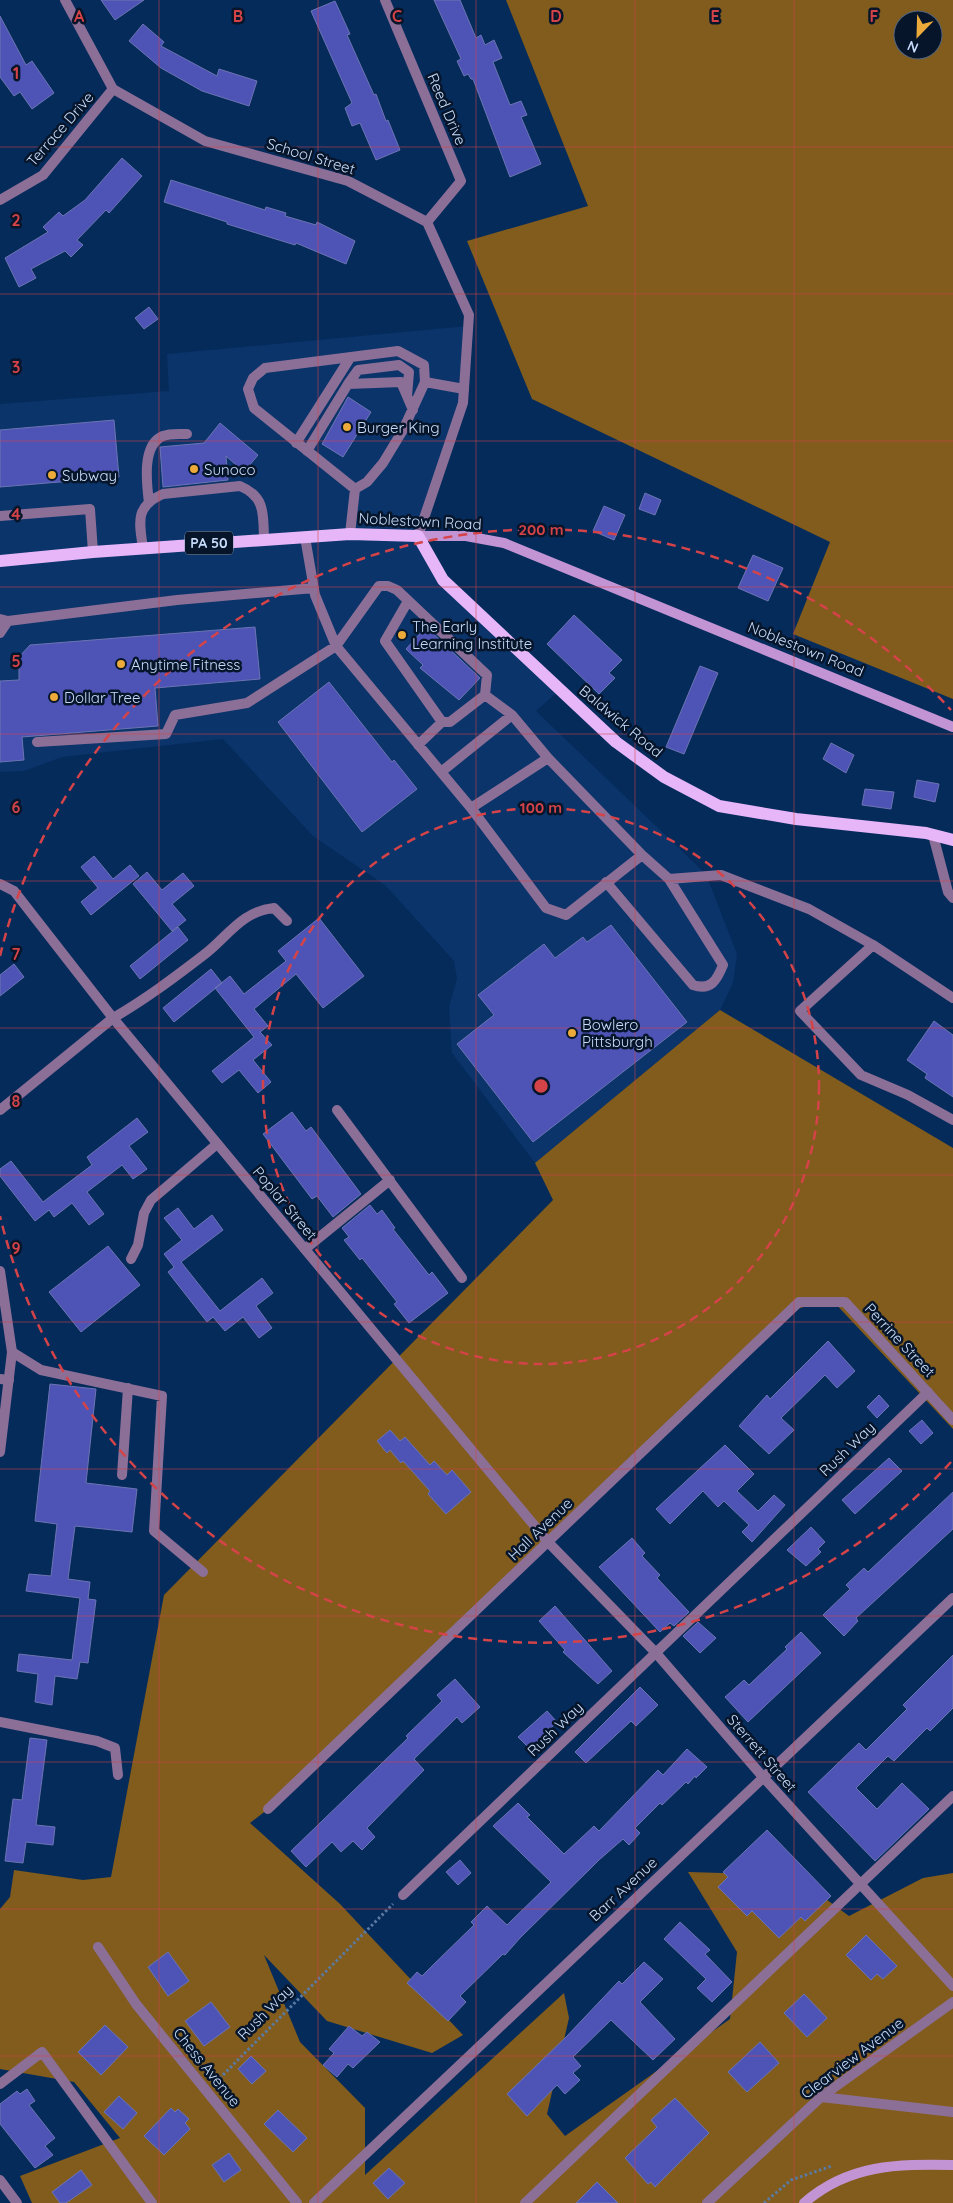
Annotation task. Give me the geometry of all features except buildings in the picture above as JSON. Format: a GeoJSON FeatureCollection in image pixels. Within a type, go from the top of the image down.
{"type":"FeatureCollection","features":[{"type":"Feature","properties":{"kind":"main road","name":"Noblestown Road"},"geometry":{"type":"LineString","coordinates":[[0,561],[305,536],[350,534],[466,536],[504,543],[953,727]]}},
{"type":"Feature","properties":{"kind":"main road","name":"Baldwick Road"},"geometry":{"type":"LineString","coordinates":[[418,536],[443,580],[616,742],[664,777],[719,806],[796,819],[933,835],[953,840]]}},
{"type":"Feature","properties":{"kind":"main road"},"geometry":{"type":"LineString","coordinates":[[804,2203],[819,2191],[864,2170],[902,2164],[953,2165]]}},
{"type":"Feature","properties":{"kind":"street"},"geometry":{"type":"LineString","coordinates":[[65,0],[113,89]]}},
{"type":"Feature","properties":{"kind":"street","name":"Reed Drive"},"geometry":{"type":"LineString","coordinates":[[385,0],[461,181],[427,222]]}},
{"type":"Feature","properties":{"kind":"street","name":"Terrace Drive"},"geometry":{"type":"LineString","coordinates":[[0,200],[43,175],[113,89]]}},
{"type":"Feature","properties":{"kind":"street","name":"School Street"},"geometry":{"type":"LineString","coordinates":[[113,89],[204,141],[348,181],[427,222]]}},
{"type":"Feature","properties":{"kind":"street"},"geometry":{"type":"LineString","coordinates":[[418,536],[463,403],[469,315],[427,222]]}},
{"type":"Feature","properties":{"kind":"street"},"geometry":{"type":"LineString","coordinates":[[350,534],[355,490],[367,482],[383,463],[413,410],[425,382],[424,365],[398,351],[265,368],[253,378],[248,389],[254,408],[355,490]]}},
{"type":"Feature","properties":{"kind":"street"},"geometry":{"type":"LineString","coordinates":[[296,443],[350,358]]}},
{"type":"Feature","properties":{"kind":"street"},"geometry":{"type":"LineString","coordinates":[[307,451],[358,370],[399,365],[409,372],[407,397]]}},
{"type":"Feature","properties":{"kind":"street"},"geometry":{"type":"LineString","coordinates":[[348,384],[401,382],[413,410]]}},
{"type":"Feature","properties":{"kind":"street"},"geometry":{"type":"LineString","coordinates":[[425,382],[464,389]]}},
{"type":"Feature","properties":{"kind":"street"},"geometry":{"type":"LineString","coordinates":[[149,503],[148,471],[154,444],[165,435],[187,434]]}},
{"type":"Feature","properties":{"kind":"street"},"geometry":{"type":"LineString","coordinates":[[143,548],[139,519],[149,503],[163,494],[240,486],[257,497],[261,505],[264,539]]}},
{"type":"Feature","properties":{"kind":"street"},"geometry":{"type":"LineString","coordinates":[[0,516],[90,509],[93,552]]}},
{"type":"Feature","properties":{"kind":"street"},"geometry":{"type":"LineString","coordinates":[[305,536],[314,588],[336,646],[472,808],[546,908],[566,915],[642,854]]}},
{"type":"Feature","properties":{"kind":"street"},"geometry":{"type":"LineString","coordinates":[[37,742],[166,734],[175,715],[248,703],[336,646],[378,586],[388,586],[397,590],[487,675],[485,695],[450,722],[442,722],[418,745]]}},
{"type":"Feature","properties":{"kind":"street"},"geometry":{"type":"LineString","coordinates":[[0,633],[4,620],[177,600],[314,588]]}},
{"type":"Feature","properties":{"kind":"street"},"geometry":{"type":"LineString","coordinates":[[408,600],[385,641],[442,722]]}},
{"type":"Feature","properties":{"kind":"street"},"geometry":{"type":"LineString","coordinates":[[485,695],[512,715],[548,758],[669,879],[724,965],[719,977],[709,986],[702,988],[693,985],[606,882]]}},
{"type":"Feature","properties":{"kind":"street"},"geometry":{"type":"LineString","coordinates":[[441,772],[512,715]]}},
{"type":"Feature","properties":{"kind":"street"},"geometry":{"type":"LineString","coordinates":[[472,808],[548,758]]}},
{"type":"Feature","properties":{"kind":"street"},"geometry":{"type":"LineString","coordinates":[[933,835],[948,892],[953,898]]}},
{"type":"Feature","properties":{"kind":"street"},"geometry":{"type":"LineString","coordinates":[[669,879],[721,875],[809,909],[873,945],[953,998]]}},
{"type":"Feature","properties":{"kind":"street","name":"Poplar Street"},"geometry":{"type":"LineString","coordinates":[[0,884],[14,892],[113,1018],[548,1542]]}},
{"type":"Feature","properties":{"kind":"street"},"geometry":{"type":"LineString","coordinates":[[0,1110],[113,1018],[148,998],[211,950],[223,935],[260,909],[274,908],[287,921]]}},
{"type":"Feature","properties":{"kind":"street"},"geometry":{"type":"LineString","coordinates":[[873,945],[800,1011],[861,1075],[908,1095],[953,1120]]}},
{"type":"Feature","properties":{"kind":"street"},"geometry":{"type":"LineString","coordinates":[[337,1110],[462,1278]]}},
{"type":"Feature","properties":{"kind":"street"},"geometry":{"type":"LineString","coordinates":[[131,1258],[138,1245],[144,1213],[151,1200],[217,1144]]}},
{"type":"Feature","properties":{"kind":"street"},"geometry":{"type":"LineString","coordinates":[[304,1249],[390,1180]]}},
{"type":"Feature","properties":{"kind":"street"},"geometry":{"type":"LineString","coordinates":[[0,1271],[12,1352],[4,1379],[0,1452]]}},
{"type":"Feature","properties":{"kind":"street","name":"Hall Avenue"},"geometry":{"type":"LineString","coordinates":[[268,1809],[799,1302],[845,1302]]}},
{"type":"Feature","properties":{"kind":"street","name":"Perrine Street"},"geometry":{"type":"LineString","coordinates":[[845,1302],[953,1420]]}},
{"type":"Feature","properties":{"kind":"street"},"geometry":{"type":"LineString","coordinates":[[12,1352],[41,1370],[162,1396],[154,1531],[203,1572]]}},
{"type":"Feature","properties":{"kind":"street"},"geometry":{"type":"LineString","coordinates":[[122,1474],[128,1388]]}},
{"type":"Feature","properties":{"kind":"street","name":"Rush Way"},"geometry":{"type":"LineString","coordinates":[[402,1895],[928,1392]]}},
{"type":"Feature","properties":{"kind":"street","name":"Sterrett Street"},"geometry":{"type":"LineString","coordinates":[[548,1542],[656,1653],[762,1777],[953,1986]]}},
{"type":"Feature","properties":{"kind":"street","name":"Barr Avenue"},"geometry":{"type":"LineString","coordinates":[[314,2203],[953,1598]]}},
{"type":"Feature","properties":{"kind":"street"},"geometry":{"type":"LineString","coordinates":[[0,1722],[97,1741],[115,1748],[118,1775]]}},
{"type":"Feature","properties":{"kind":"street"},"geometry":{"type":"LineString","coordinates":[[525,2203],[953,1796]]}},
{"type":"Feature","properties":{"kind":"street","name":"Chess Avenue"},"geometry":{"type":"LineString","coordinates":[[98,1947],[136,2004],[297,2203]]}},
{"type":"Feature","properties":{"kind":"street","name":"Clearview Avenue"},"geometry":{"type":"LineString","coordinates":[[707,2203],[821,2097],[953,2002]]}},
{"type":"Feature","properties":{"kind":"street"},"geometry":{"type":"LineString","coordinates":[[0,2084],[42,2052],[152,2203]]}},
{"type":"Feature","properties":{"kind":"street"},"geometry":{"type":"LineString","coordinates":[[821,2097],[953,2112]]}},
{"type":"Feature","properties":{"kind":"street"},"geometry":{"type":"LineString","coordinates":[[0,2180],[17,2203]]}},
{"type":"Feature","properties":{"kind":"path","name":"Rush Way"},"geometry":{"type":"LineString","coordinates":[[207,2092],[402,1895]]}},
{"type":"Feature","properties":{"kind":"shaded area"},"geometry":{"type":"Polygon","coordinates":[[[506,0],[953,0],[953,699],[793,634],[830,542],[532,399],[467,241],[588,206],[506,0]]]}},
{"type":"Feature","properties":{"kind":"shaded area"},"geometry":{"type":"Polygon","coordinates":[[[468,326],[463,403],[418,536],[443,580],[560,690],[536,711],[706,874],[737,954],[733,983],[720,1010],[535,1163],[452,1053],[449,1007],[457,979],[454,961],[386,886],[313,836],[223,739],[62,757],[24,771],[0,772],[0,404],[169,391],[167,354],[468,326]]]}},
{"type":"Feature","properties":{"kind":"shaded area"},"geometry":{"type":"Polygon","coordinates":[[[720,1010],[953,1148],[953,1429],[832,1300],[792,1310],[268,1809],[250,1823],[340,1904],[463,2035],[432,2053],[327,2021],[264,1955],[300,2042],[365,2108],[365,2175],[564,1993],[569,2018],[547,2114],[565,2136],[730,2019],[737,1952],[688,1872],[793,1875],[849,1916],[923,1878],[953,1873],[953,2203],[32,2203],[20,2176],[120,2138],[74,2082],[0,2069],[0,1909],[10,1897],[14,1870],[83,1880],[111,1877],[164,1595],[553,1200],[535,1163],[720,1010]]]}},
{"type":"Feature","properties":{"kind":"place","name":"Burger King"},"geometry":{"type":"Point","coordinates":[347,427]}},
{"type":"Feature","properties":{"kind":"place","name":"Sunoco"},"geometry":{"type":"Point","coordinates":[194,469]}},
{"type":"Feature","properties":{"kind":"place","name":"Subway"},"geometry":{"type":"Point","coordinates":[52,475]}},
{"type":"Feature","properties":{"kind":"place","name":"The Early Learning Institute"},"geometry":{"type":"Point","coordinates":[402,635]}},
{"type":"Feature","properties":{"kind":"place","name":"Anytime Fitness"},"geometry":{"type":"Point","coordinates":[121,664]}},
{"type":"Feature","properties":{"kind":"place","name":"Dollar Tree"},"geometry":{"type":"Point","coordinates":[54,697]}},
{"type":"Feature","properties":{"kind":"place","name":"Bowlero Pittsburgh"},"geometry":{"type":"Point","coordinates":[572,1033]}}]}
